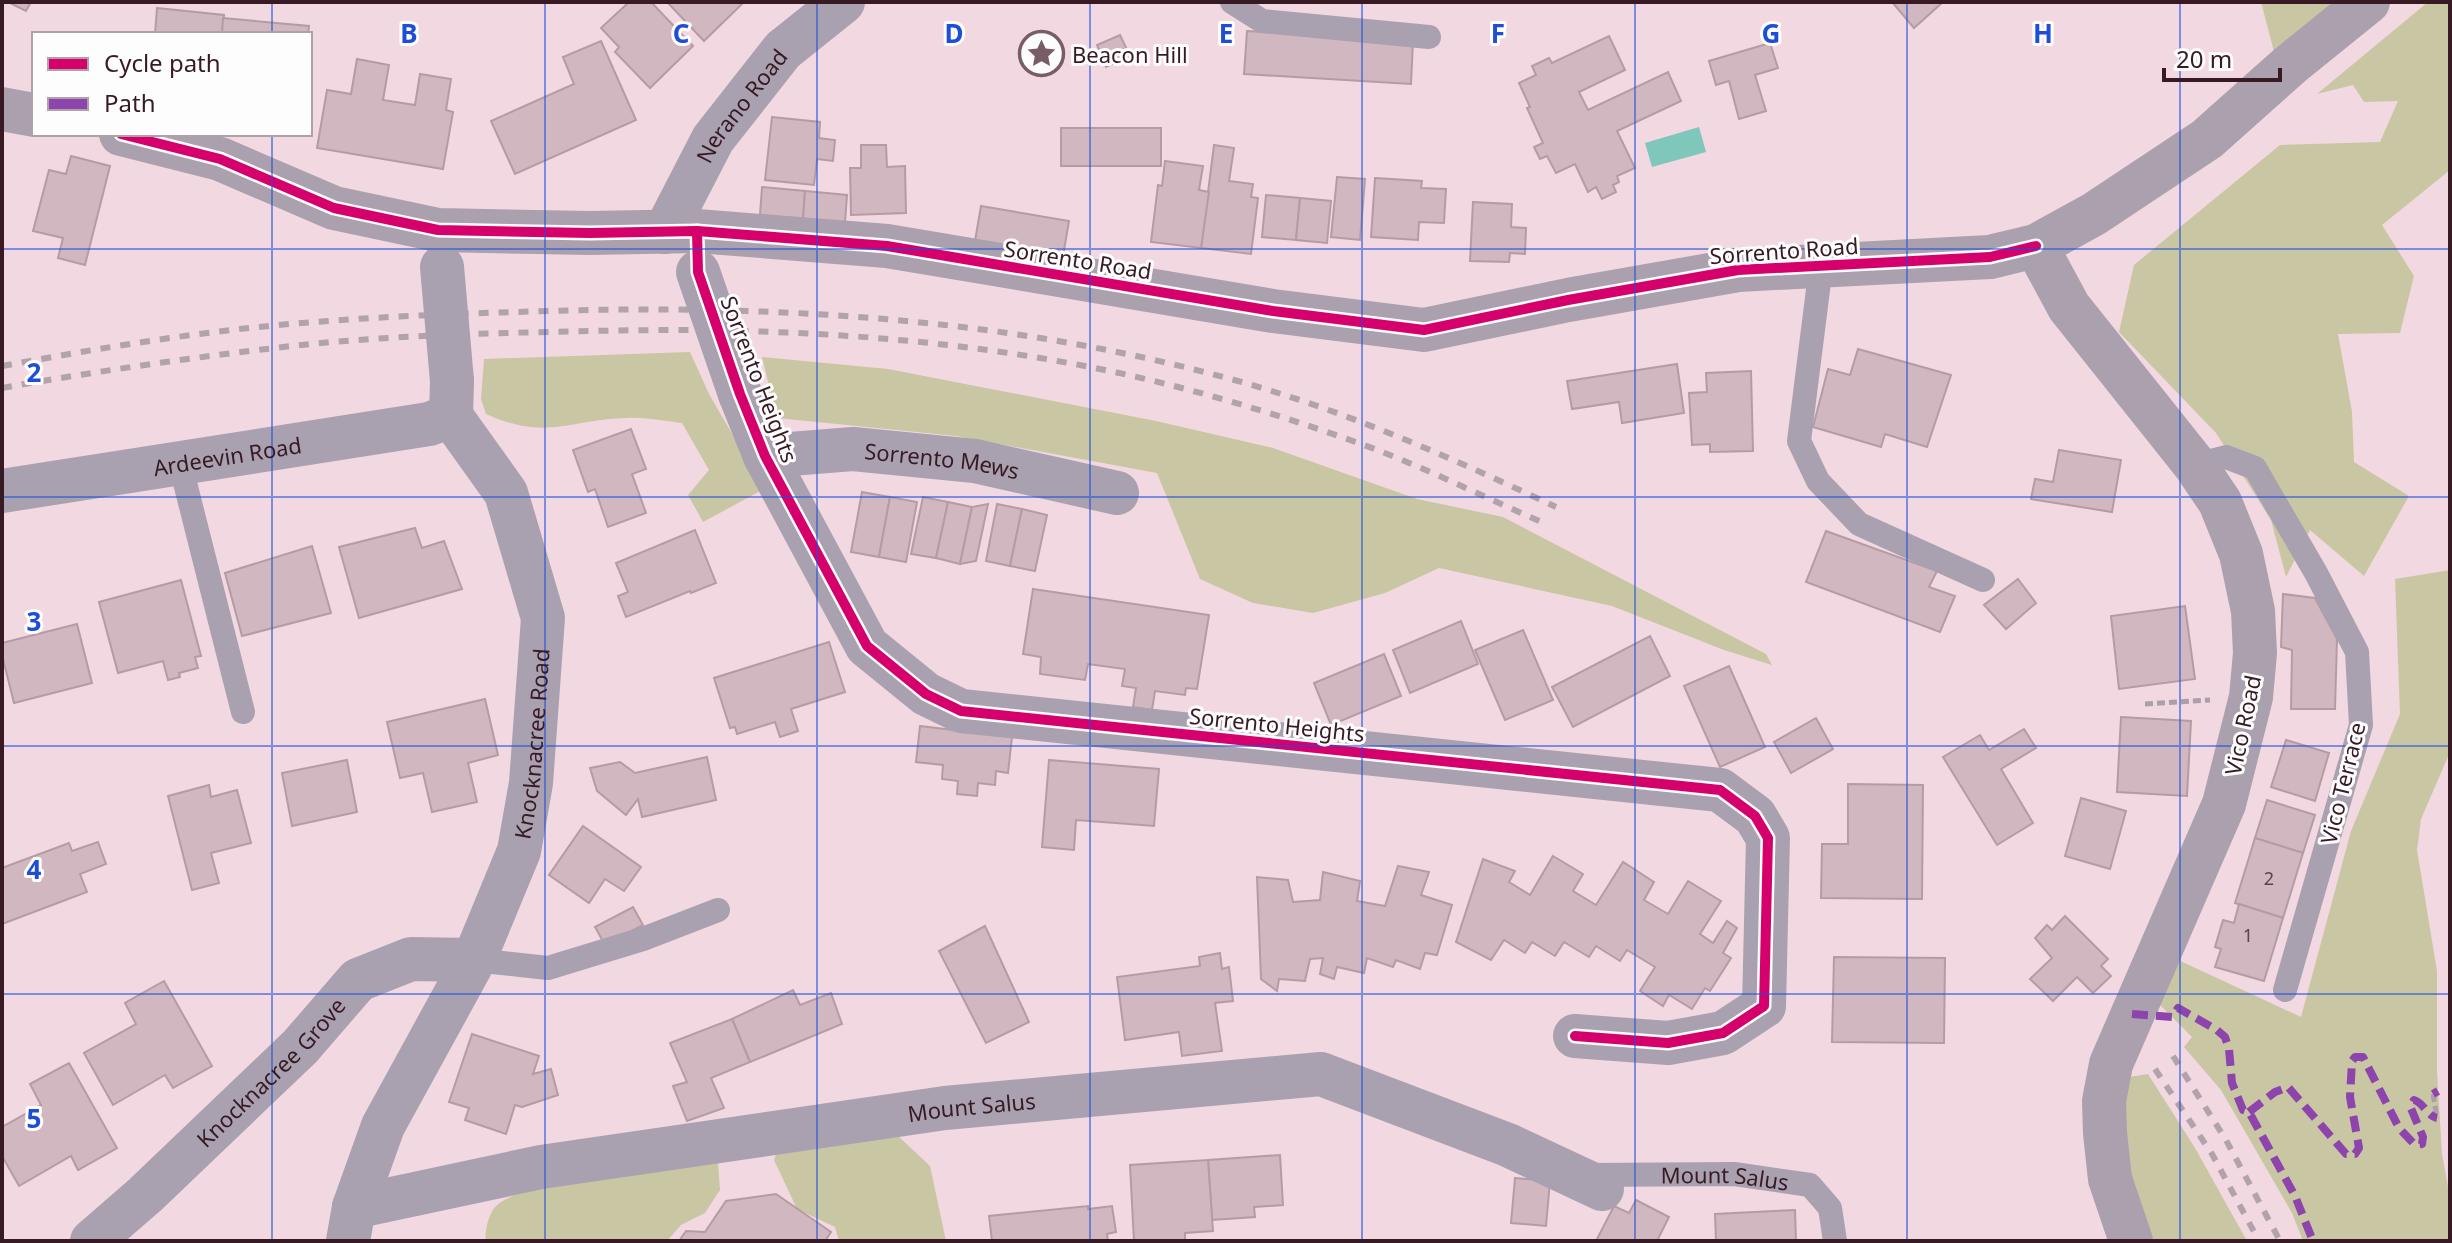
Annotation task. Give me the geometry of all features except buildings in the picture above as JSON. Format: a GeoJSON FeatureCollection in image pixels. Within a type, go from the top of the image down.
{"type":"FeatureCollection","features":[{"type":"Feature","properties":{"kind":"main road","name":"Sorrento Road"},"geometry":{"type":"LineString","coordinates":[[129,136],[220,159],[440,249],[887,246],[1273,311],[1424,330],[1738,270],[1990,257],[2036,246],[2094,214],[2207,139],[2290,65],[2368,2]]}},
{"type":"Feature","properties":{"kind":"main road"},"geometry":{"type":"LineString","coordinates":[[2,109],[32,115]]}},
{"type":"Feature","properties":{"kind":"main road","name":"Vico Road"},"geometry":{"type":"LineString","coordinates":[[2036,246],[2069,307],[2195,465],[2220,502],[2241,554],[2253,611],[2255,653],[2251,697],[2224,804],[2111,1064],[2104,1101],[2106,1148],[2110,1179],[2131,1241]]}},
{"type":"Feature","properties":{"kind":"street","name":"Nerano Road"},"geometry":{"type":"LineString","coordinates":[[687,245],[713,139],[783,50],[843,2]]}},
{"type":"Feature","properties":{"kind":"street","name":"Sorrento Heights"},"geometry":{"type":"LineString","coordinates":[[687,245],[765,456],[867,646],[926,694],[961,711],[1720,790],[1755,816],[1768,838],[1764,1006],[1723,1033],[1668,1043],[1575,1036]]}},
{"type":"Feature","properties":{"kind":"street"},"geometry":{"type":"LineString","coordinates":[[440,249],[452,399]]}},
{"type":"Feature","properties":{"kind":"street","name":"Ardeevin Road"},"geometry":{"type":"LineString","coordinates":[[2,491],[429,424],[452,399]]}},
{"type":"Feature","properties":{"kind":"street","name":"Knocknacree Road"},"geometry":{"type":"LineString","coordinates":[[351,1224],[383,1126],[474,960],[519,851],[536,740],[543,618],[506,493],[452,399]]}},
{"type":"Feature","properties":{"kind":"street","name":"Sorrento Mews"},"geometry":{"type":"LineString","coordinates":[[765,456],[853,449],[975,461],[1117,493]]}},
{"type":"Feature","properties":{"kind":"street","name":"Knocknacree Grove"},"geometry":{"type":"LineString","coordinates":[[92,1241],[145,1195],[300,1047],[358,980],[411,959],[474,960]]}},
{"type":"Feature","properties":{"kind":"street","name":"Mount Salus"},"geometry":{"type":"LineString","coordinates":[[351,1224],[541,1167],[945,1108],[1321,1074],[1508,1145],[1588,1182]]}},
{"type":"Feature","properties":{"kind":"lane"},"geometry":{"type":"LineString","coordinates":[[1232,2],[1262,21],[1429,37]]}},
{"type":"Feature","properties":{"kind":"lane"},"geometry":{"type":"LineString","coordinates":[[1821,266],[1799,441],[1818,481],[1859,524],[1983,580]]}},
{"type":"Feature","properties":{"kind":"lane","name":"Vico Terrace"},"geometry":{"type":"LineString","coordinates":[[2195,465],[2226,457],[2255,468],[2316,573],[2357,652],[2361,725],[2285,990]]}},
{"type":"Feature","properties":{"kind":"lane"},"geometry":{"type":"LineString","coordinates":[[180,463],[243,712]]}},
{"type":"Feature","properties":{"kind":"lane"},"geometry":{"type":"LineString","coordinates":[[474,960],[548,968],[643,939],[718,910]]}},
{"type":"Feature","properties":{"kind":"lane","name":"Mount Salus"},"geometry":{"type":"LineString","coordinates":[[1588,1182],[1734,1174],[1810,1185],[1830,1208],[1835,1241]]}},
{"type":"Feature","properties":{"kind":"path"},"geometry":{"type":"LineString","coordinates":[[2145,704],[2251,697]]}},
{"type":"Feature","properties":{"kind":"path"},"geometry":{"type":"LineString","coordinates":[[2433,1094],[2437,1118]]}},
{"type":"Feature","properties":{"kind":"shaded area"},"geometry":{"type":"Polygon","coordinates":[[[2261,2],[2346,2],[2277,63],[2261,2]]]}},
{"type":"Feature","properties":{"kind":"shaded area"},"geometry":{"type":"Polygon","coordinates":[[[2428,2],[2450,2],[2450,170],[2382,225],[2414,276],[2400,333],[2338,334],[2352,412],[2354,462],[2409,496],[2364,576],[2310,530],[2286,577],[2271,520],[2216,433],[2119,332],[2134,265],[2280,145],[2380,142],[2398,101],[2364,102],[2353,85],[2317,94],[2428,2]]]}},
{"type":"Feature","properties":{"kind":"shaded area"},"geometry":{"type":"Polygon","coordinates":[[[1699,127],[1706,152],[1652,167],[1645,143],[1699,127]]]}},
{"type":"Feature","properties":{"kind":"shaded area"},"geometry":{"type":"Polygon","coordinates":[[[690,352],[709,394],[764,489],[703,522],[688,495],[709,470],[682,423],[633,418],[541,428],[507,422],[486,414],[481,399],[484,359],[690,352]]]}},
{"type":"Feature","properties":{"kind":"shaded area"},"geometry":{"type":"Polygon","coordinates":[[[762,357],[888,369],[1156,421],[1273,448],[1417,499],[1503,517],[1766,654],[1772,665],[1724,650],[1612,606],[1439,568],[1385,593],[1313,613],[1253,603],[1200,579],[1157,473],[956,436],[777,418],[762,357]]]}},
{"type":"Feature","properties":{"kind":"shaded area"},"geometry":{"type":"Polygon","coordinates":[[[2450,570],[2450,752],[2421,819],[2417,850],[2437,971],[2437,1072],[2442,1154],[2450,1198],[2450,1241],[2303,1241],[2292,1213],[2221,1090],[2184,1047],[2192,1037],[2156,1001],[2174,958],[2301,1017],[2351,831],[2400,714],[2395,579],[2450,570]]]}},
{"type":"Feature","properties":{"kind":"shaded area"},"geometry":{"type":"Polygon","coordinates":[[[2148,1074],[2195,1148],[2247,1241],[2150,1241],[2120,1148],[2129,1077],[2148,1074]]]}},
{"type":"Feature","properties":{"kind":"shaded area"},"geometry":{"type":"Polygon","coordinates":[[[897,1135],[930,1166],[946,1241],[839,1241],[835,1227],[797,1209],[774,1160],[780,1143],[897,1135]]]}},
{"type":"Feature","properties":{"kind":"shaded area"},"geometry":{"type":"Polygon","coordinates":[[[639,1160],[718,1163],[720,1190],[705,1213],[681,1225],[667,1241],[486,1241],[491,1213],[505,1199],[541,1186],[639,1160]]]}},
{"type":"Feature","properties":{"kind":"railway"},"geometry":{"type":"LineString","coordinates":[[2,366],[226,331],[383,317],[701,310],[884,319],[1066,342],[1156,360],[1245,383],[1403,439],[1556,507]]}},
{"type":"Feature","properties":{"kind":"railway"},"geometry":{"type":"LineString","coordinates":[[2,388],[219,355],[405,337],[718,330],[904,340],[1090,367],[1228,401],[1364,445],[1546,524]]}},
{"type":"Feature","properties":{"kind":"railway"},"geometry":{"type":"LineString","coordinates":[[2173,1056],[2226,1140],[2280,1241]]}},
{"type":"Feature","properties":{"kind":"railway"},"geometry":{"type":"LineString","coordinates":[[2155,1069],[2212,1154],[2259,1241]]}},
{"type":"Feature","properties":{"kind":"marked path"},"geometry":{"type":"LineString","coordinates":[[2132,1014],[2172,1017],[2178,1008],[2225,1037],[2232,1083],[2243,1110],[2249,1112],[2295,1196],[2313,1241]]}},
{"type":"Feature","properties":{"kind":"marked path"},"geometry":{"type":"LineString","coordinates":[[2249,1112],[2275,1092],[2288,1087],[2346,1154],[2355,1154],[2359,1148],[2350,1097],[2352,1061],[2355,1057],[2363,1057],[2399,1128],[2415,1145],[2422,1144],[2423,1137],[2410,1106],[2414,1100],[2437,1118]]}},
{"type":"Feature","properties":{"kind":"marked path"},"geometry":{"type":"LineString","coordinates":[[2433,1094],[2438,1091]]}},
{"type":"Feature","properties":{"kind":"cycle path"},"geometry":{"type":"LineString","coordinates":[[129,136],[220,159],[334,208],[438,230],[590,233],[697,231],[887,246],[1273,311],[1424,330],[1568,300],[1738,270],[1990,257],[2036,246]]}},
{"type":"Feature","properties":{"kind":"cycle path"},"geometry":{"type":"LineString","coordinates":[[697,231],[698,272],[765,456],[867,646],[926,694],[961,711],[1720,790],[1755,816],[1768,838],[1764,1006],[1723,1033],[1668,1043],[1575,1036]]}},
{"type":"Feature","properties":{"kind":"place","name":"Beacon Hill"},"geometry":{"type":"Point","coordinates":[1041,54]}}]}
